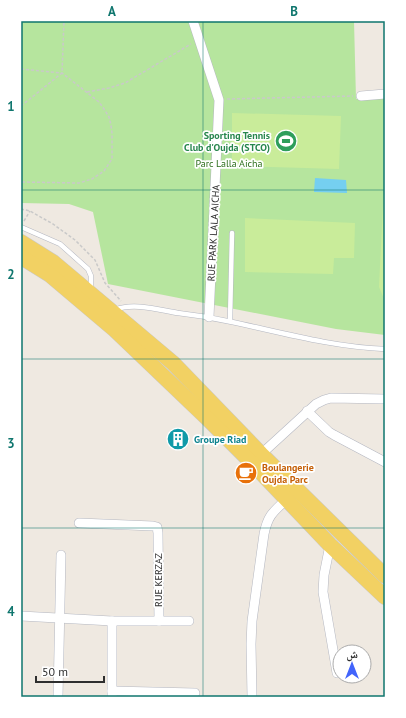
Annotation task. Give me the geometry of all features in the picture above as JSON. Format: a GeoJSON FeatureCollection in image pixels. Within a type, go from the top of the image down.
{"type":"FeatureCollection","features":[{"type":"Feature","properties":{"kind":"main road"},"geometry":{"type":"LineString","coordinates":[[21,242],[53,262],[111,311],[119,326],[162,375],[257,458],[385,576]]}},
{"type":"Feature","properties":{"kind":"main road"},"geometry":{"type":"LineString","coordinates":[[21,257],[50,275],[119,326],[173,363],[257,458],[287,499],[330,545],[385,597]]}},
{"type":"Feature","properties":{"kind":"main road"},"geometry":{"type":"LineString","coordinates":[[162,375],[173,363]]}},
{"type":"Feature","properties":{"kind":"street","name":"RUE PARK LALA AICHA"},"geometry":{"type":"LineString","coordinates":[[194,21],[219,100],[209,317]]}},
{"type":"Feature","properties":{"kind":"street"},"geometry":{"type":"LineString","coordinates":[[361,96],[385,94]]}},
{"type":"Feature","properties":{"kind":"street"},"geometry":{"type":"LineString","coordinates":[[257,458],[307,411],[324,400],[331,398],[385,399]]}},
{"type":"Feature","properties":{"kind":"street"},"geometry":{"type":"LineString","coordinates":[[307,411],[329,432],[385,462]]}},
{"type":"Feature","properties":{"kind":"street"},"geometry":{"type":"LineString","coordinates":[[252,697],[252,621],[264,534],[270,515],[287,499]]}},
{"type":"Feature","properties":{"kind":"street","name":"RUE KERZAZ"},"geometry":{"type":"LineString","coordinates":[[21,616],[112,621],[158,621],[157,527],[79,523]]}},
{"type":"Feature","properties":{"kind":"street"},"geometry":{"type":"LineString","coordinates":[[330,545],[324,575],[323,592],[332,644]]}},
{"type":"Feature","properties":{"kind":"street"},"geometry":{"type":"LineString","coordinates":[[58,697],[61,555]]}},
{"type":"Feature","properties":{"kind":"street"},"geometry":{"type":"LineString","coordinates":[[112,621],[112,694],[196,693]]}},
{"type":"Feature","properties":{"kind":"street"},"geometry":{"type":"LineString","coordinates":[[158,621],[189,621]]}},
{"type":"Feature","properties":{"kind":"lane"},"geometry":{"type":"LineString","coordinates":[[21,227],[60,244],[88,269],[92,276],[91,293]]}},
{"type":"Feature","properties":{"kind":"lane"},"geometry":{"type":"LineString","coordinates":[[230,321],[232,233]]}},
{"type":"Feature","properties":{"kind":"lane"},"geometry":{"type":"LineString","coordinates":[[111,311],[119,308],[145,308],[209,317],[324,342],[385,349]]}},
{"type":"Feature","properties":{"kind":"path"},"geometry":{"type":"LineString","coordinates":[[21,106],[62,73],[64,21]]}},
{"type":"Feature","properties":{"kind":"path"},"geometry":{"type":"LineString","coordinates":[[86,92],[109,88],[125,83],[200,39]]}},
{"type":"Feature","properties":{"kind":"path"},"geometry":{"type":"LineString","coordinates":[[21,69],[62,73],[99,102],[108,116],[112,133],[112,159],[98,175],[86,182],[21,182]]}},
{"type":"Feature","properties":{"kind":"path"},"geometry":{"type":"LineString","coordinates":[[219,100],[361,96]]}},
{"type":"Feature","properties":{"kind":"path"},"geometry":{"type":"LineString","coordinates":[[21,209],[30,211],[21,227]]}},
{"type":"Feature","properties":{"kind":"green space","name":"Parc Lalla Aicha"},"geometry":{"type":"Polygon","coordinates":[[[21,21],[354,21],[356,99],[385,98],[385,335],[336,329],[108,284],[93,212],[69,204],[21,203],[21,21]]]}},
{"type":"Feature","properties":{"kind":"green space","name":"Sporting Tennis Club d'Oujda (STCO)"},"geometry":{"type":"Polygon","coordinates":[[[232,113],[341,116],[339,169],[232,166],[232,113]]]}},
{"type":"Feature","properties":{"kind":"green space"},"geometry":{"type":"Polygon","coordinates":[[[385,163],[385,301],[379,287],[385,163]]]}},
{"type":"Feature","properties":{"kind":"green space"},"geometry":{"type":"Polygon","coordinates":[[[245,218],[355,223],[354,258],[334,258],[333,274],[245,272],[245,218]]]}},
{"type":"Feature","properties":{"kind":"water"},"geometry":{"type":"Polygon","coordinates":[[[315,178],[346,180],[347,193],[314,192],[315,178]]]}},
{"type":"Feature","properties":{"kind":"place","name":"Sporting Tennis Club d'Oujda (STCO)"},"geometry":{"type":"Point","coordinates":[286,141]}},
{"type":"Feature","properties":{"kind":"place","name":"Groupe Riad"},"geometry":{"type":"Point","coordinates":[178,439]}},
{"type":"Feature","properties":{"kind":"place","name":"Boulangerie Oujda Parc"},"geometry":{"type":"Point","coordinates":[246,473]}}]}
